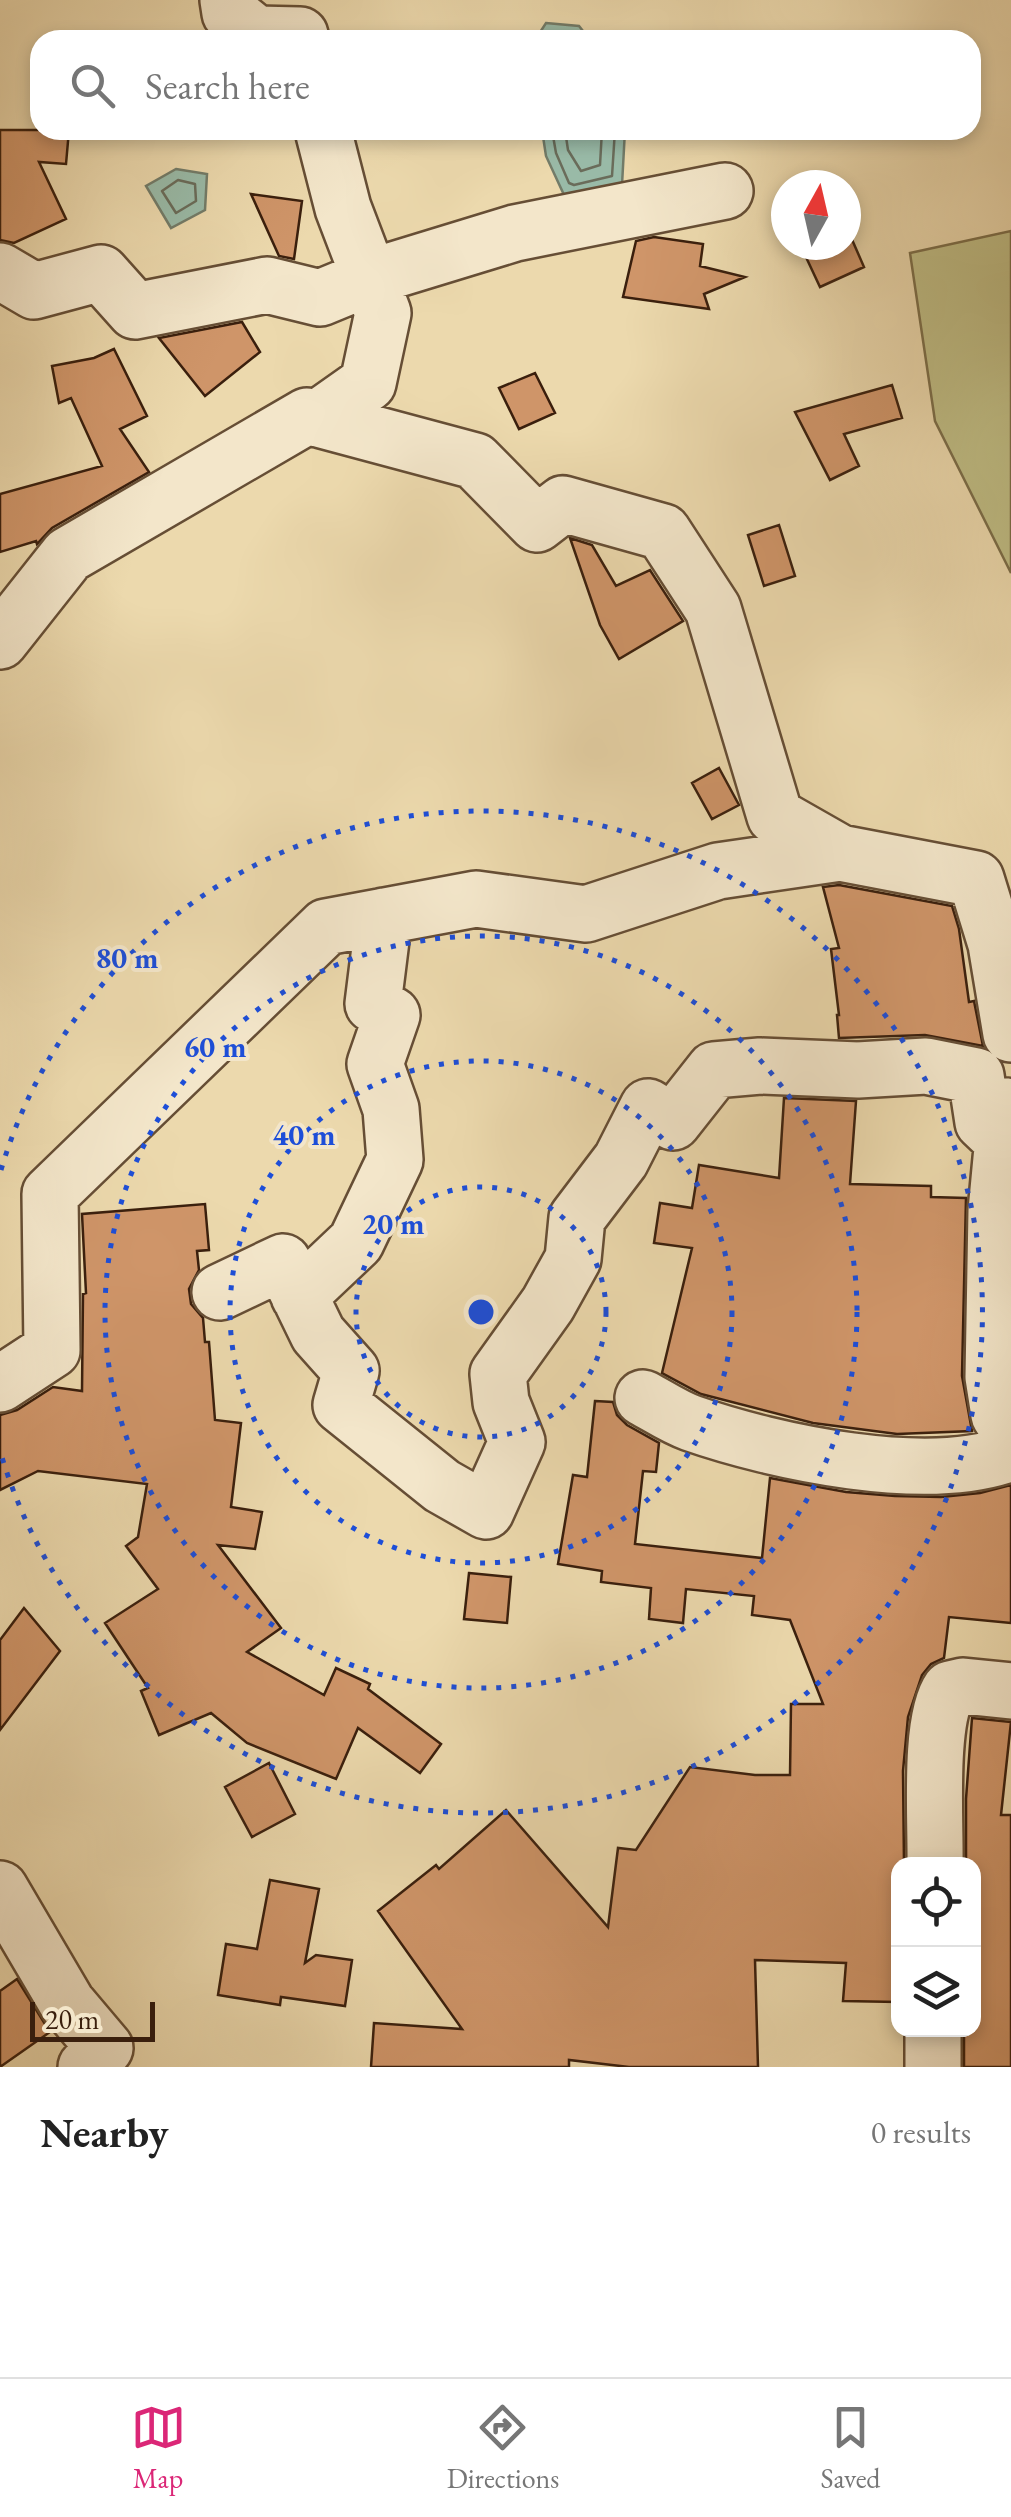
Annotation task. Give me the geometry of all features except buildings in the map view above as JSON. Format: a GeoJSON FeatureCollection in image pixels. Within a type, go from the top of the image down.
{"type":"FeatureCollection","features":[{"type":"Feature","properties":{"kind":"street"},"geometry":{"type":"LineString","coordinates":[[228,0],[230,13],[251,30]]}},
{"type":"Feature","properties":{"kind":"street"},"geometry":{"type":"LineString","coordinates":[[318,419],[368,383],[382,312],[343,208],[326,140]]}},
{"type":"Feature","properties":{"kind":"street"},"geometry":{"type":"LineString","coordinates":[[0,272],[34,291],[101,273],[134,311],[266,285],[320,298],[370,277],[515,233],[725,191]]}},
{"type":"Feature","properties":{"kind":"street"},"geometry":{"type":"LineString","coordinates":[[0,641],[68,555],[307,416],[475,461],[537,524],[563,504],[663,532],[713,609],[775,816],[840,853],[976,879],[996,944],[1011,1034]]}},
{"type":"Feature","properties":{"kind":"street"},"geometry":{"type":"LineString","coordinates":[[0,1384],[52,1350],[26,1331],[50,1194],[326,927],[476,899],[586,914],[718,871],[840,853]]}},
{"type":"Feature","properties":{"kind":"street"},"geometry":{"type":"LineString","coordinates":[[299,1296],[356,1242],[395,1160],[391,1109],[375,1064],[392,1016],[373,1004],[384,916]]}},
{"type":"Feature","properties":{"kind":"street"},"geometry":{"type":"LineString","coordinates":[[1011,1054],[996,1211],[993,1377],[999,1415],[1011,1434]]}},
{"type":"Feature","properties":{"kind":"street"},"geometry":{"type":"LineString","coordinates":[[220,1292],[283,1262],[318,1334],[351,1371],[341,1405],[442,1486],[486,1511],[517,1442],[501,1402],[498,1374],[548,1304],[573,1259],[577,1218],[620,1160],[648,1108],[673,1122],[714,1070],[760,1066],[858,1070],[926,1066],[976,1076],[983,1122],[1003,1141]]}},
{"type":"Feature","properties":{"kind":"street"},"geometry":{"type":"LineString","coordinates":[[643,1398],[688,1422],[785,1449],[882,1465],[985,1463],[1011,1453]]}},
{"type":"Feature","properties":{"kind":"street"},"geometry":{"type":"LineString","coordinates":[[935,1857],[942,1701],[950,1689],[962,1686],[1011,1691]]}},
{"type":"Feature","properties":{"kind":"street"},"geometry":{"type":"LineString","coordinates":[[0,1889],[67,2003],[106,2048],[86,2067]]}},
{"type":"Feature","properties":{"kind":"street"},"geometry":{"type":"LineString","coordinates":[[933,2037],[933,2067]]}},
{"type":"Feature","properties":{"kind":"shaded area"},"geometry":{"type":"Polygon","coordinates":[[[1011,231],[1011,573],[935,421],[910,253],[1011,231]]]}},
{"type":"Feature","properties":{"kind":"water"},"geometry":{"type":"Polygon","coordinates":[[[546,23],[579,26],[582,30],[541,30],[546,23]]]}},
{"type":"Feature","properties":{"kind":"water"},"geometry":{"type":"Polygon","coordinates":[[[544,140],[624,140],[622,185],[565,197],[546,156],[544,140]]]}},
{"type":"Feature","properties":{"kind":"water"},"geometry":{"type":"Polygon","coordinates":[[[176,169],[207,174],[205,210],[171,228],[146,186],[176,169]]]}}]}
